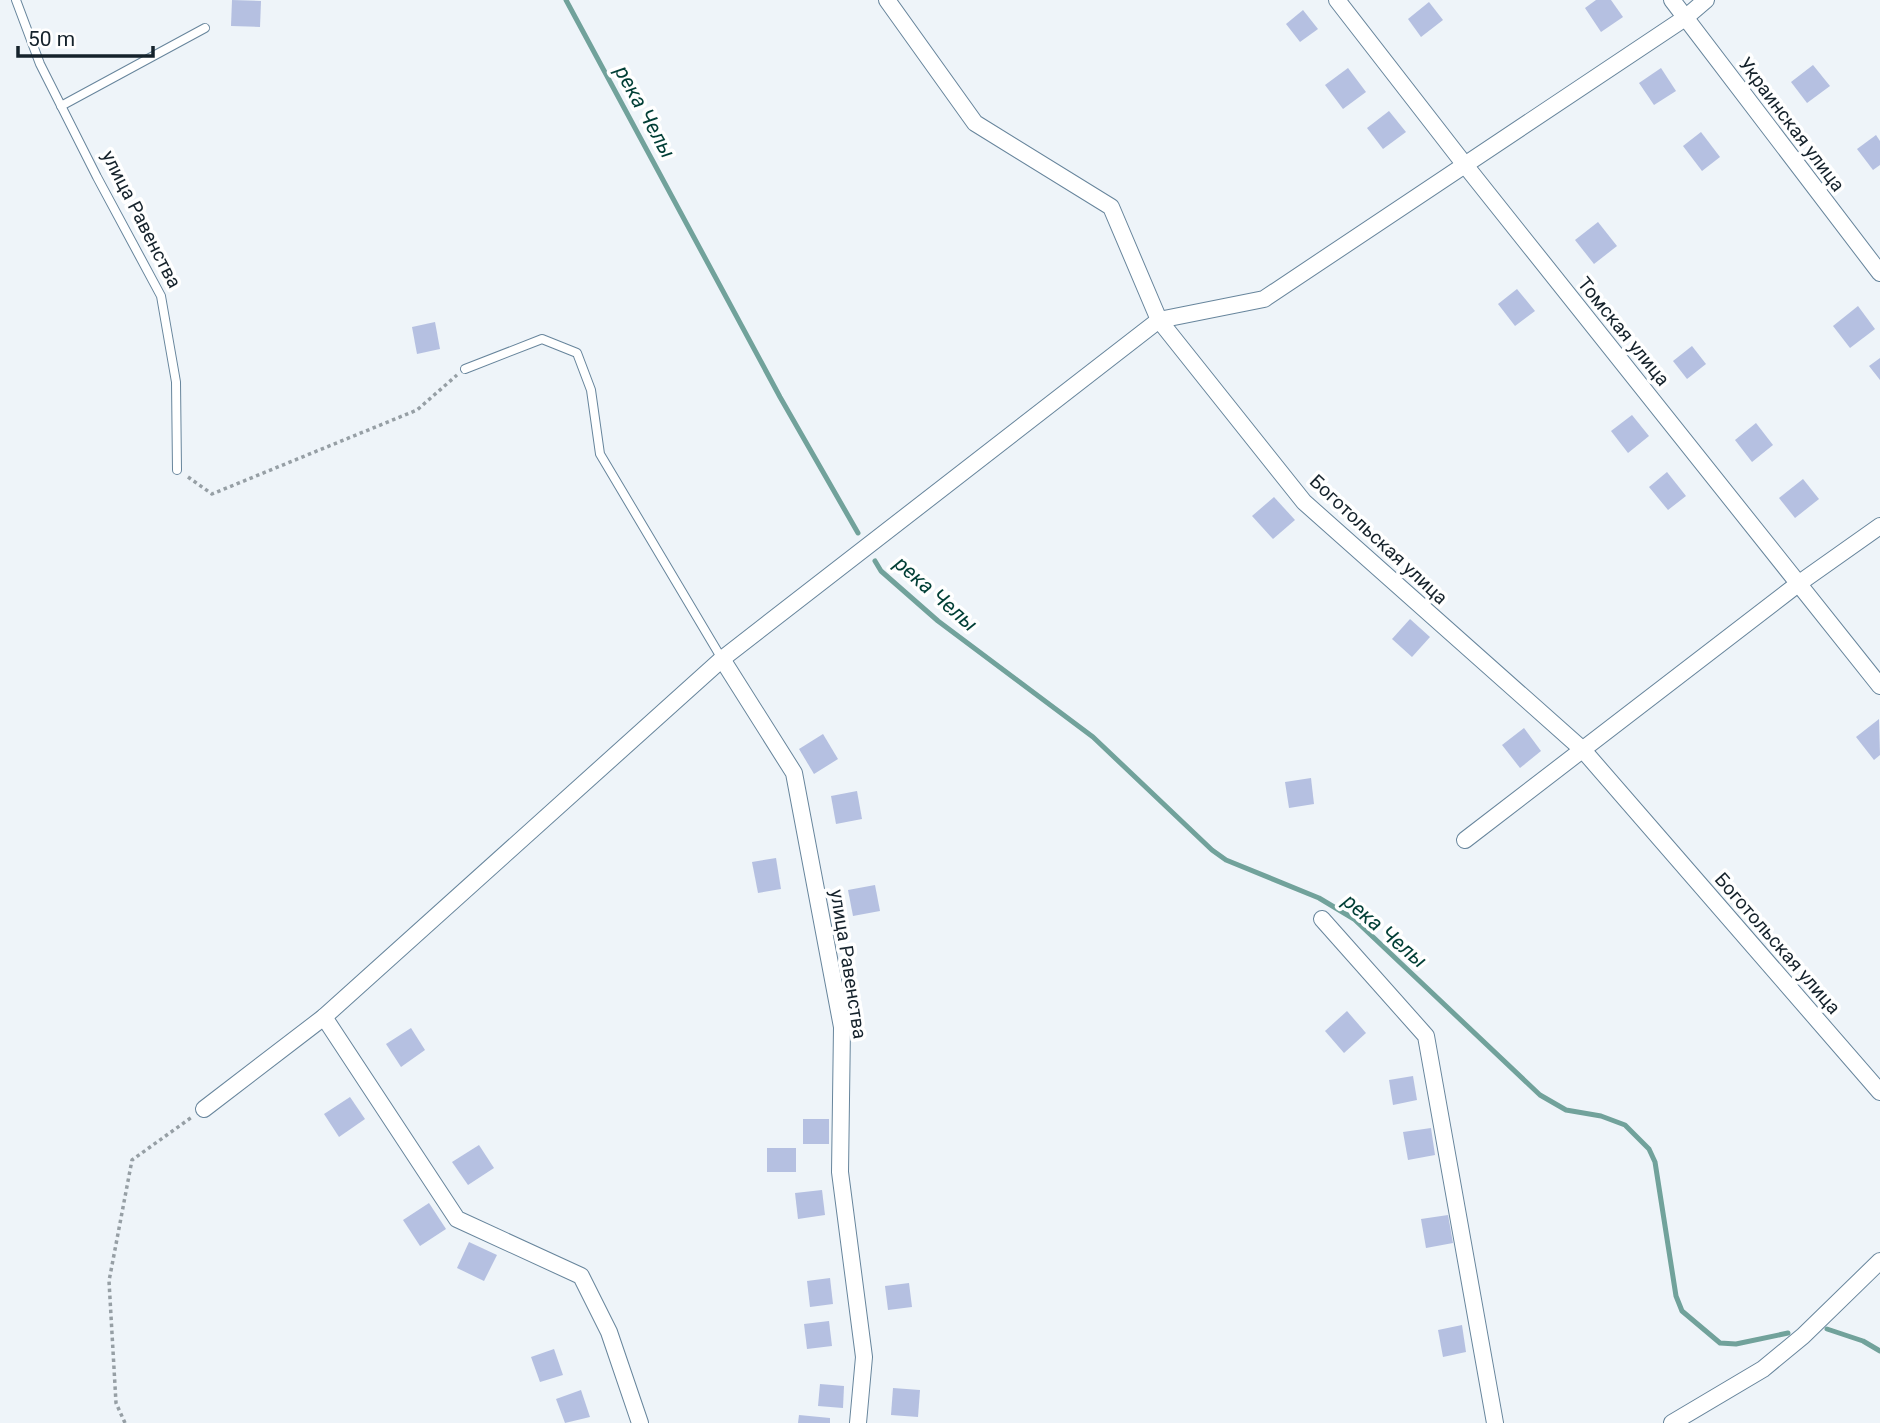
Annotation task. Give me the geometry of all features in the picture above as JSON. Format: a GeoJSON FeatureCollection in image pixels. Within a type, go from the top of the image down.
{"type":"FeatureCollection","features":[{"type":"Feature","properties":{"kind":"street","name":"Боготольская улица"},"geometry":{"type":"LineString","coordinates":[[887,0],[975,122],[1111,207],[1159,320],[1304,502],[1583,750],[1880,1092]]}},
{"type":"Feature","properties":{"kind":"street","name":"Томская улица"},"geometry":{"type":"LineString","coordinates":[[1337,0],[1880,686]]}},
{"type":"Feature","properties":{"kind":"street","name":"Украинская улица"},"geometry":{"type":"LineString","coordinates":[[1672,0],[1880,273]]}},
{"type":"Feature","properties":{"kind":"street"},"geometry":{"type":"LineString","coordinates":[[204,1109],[324,1017],[722,659],[1159,320],[1264,299],[1685,18],[1706,0]]}},
{"type":"Feature","properties":{"kind":"street"},"geometry":{"type":"LineString","coordinates":[[1465,840],[1798,584],[1880,526]]}},
{"type":"Feature","properties":{"kind":"street","name":"улица Равенства"},"geometry":{"type":"LineString","coordinates":[[722,659],[794,773],[842,1027],[840,1172],[863,1357],[858,1423]]}},
{"type":"Feature","properties":{"kind":"street"},"geometry":{"type":"LineString","coordinates":[[1322,919],[1426,1036],[1495,1423]]}},
{"type":"Feature","properties":{"kind":"street"},"geometry":{"type":"LineString","coordinates":[[324,1017],[457,1219],[581,1276],[609,1332],[640,1423]]}},
{"type":"Feature","properties":{"kind":"street"},"geometry":{"type":"LineString","coordinates":[[1672,1423],[1763,1369],[1803,1336],[1880,1261]]}},
{"type":"Feature","properties":{"kind":"lane","name":"улица Равенства"},"geometry":{"type":"LineString","coordinates":[[16,0],[40,64],[161,296],[176,382],[177,470]]}},
{"type":"Feature","properties":{"kind":"lane"},"geometry":{"type":"LineString","coordinates":[[61,106],[205,28]]}},
{"type":"Feature","properties":{"kind":"lane"},"geometry":{"type":"LineString","coordinates":[[465,369],[542,339],[577,353],[591,390],[600,454],[722,659]]}},
{"type":"Feature","properties":{"kind":"path"},"geometry":{"type":"LineString","coordinates":[[177,470],[212,494],[416,410],[465,369]]}},
{"type":"Feature","properties":{"kind":"path"},"geometry":{"type":"LineString","coordinates":[[125,1423],[116,1403],[110,1281],[132,1160],[204,1109]]}},
{"type":"Feature","properties":{"kind":"building"},"geometry":{"type":"Polygon","coordinates":[[[232,0],[261,1],[260,27],[231,26],[232,0]]]}},
{"type":"Feature","properties":{"kind":"building"},"geometry":{"type":"Polygon","coordinates":[[[1596,0],[1611,0],[1623,17],[1601,32],[1585,8],[1596,0]]]}},
{"type":"Feature","properties":{"kind":"building"},"geometry":{"type":"Polygon","coordinates":[[[1429,2],[1443,20],[1421,37],[1408,19],[1429,2]]]}},
{"type":"Feature","properties":{"kind":"building"},"geometry":{"type":"Polygon","coordinates":[[[1303,10],[1318,29],[1300,42],[1286,24],[1303,10]]]}},
{"type":"Feature","properties":{"kind":"building"},"geometry":{"type":"Polygon","coordinates":[[[1813,65],[1830,86],[1807,103],[1791,82],[1813,65]]]}},
{"type":"Feature","properties":{"kind":"building"},"geometry":{"type":"Polygon","coordinates":[[[1348,68],[1366,92],[1343,109],[1325,85],[1348,68]]]}},
{"type":"Feature","properties":{"kind":"building"},"geometry":{"type":"Polygon","coordinates":[[[1661,68],[1676,91],[1654,105],[1639,83],[1661,68]]]}},
{"type":"Feature","properties":{"kind":"building"},"geometry":{"type":"Polygon","coordinates":[[[1389,111],[1406,132],[1383,149],[1367,128],[1389,111]]]}},
{"type":"Feature","properties":{"kind":"building"},"geometry":{"type":"Polygon","coordinates":[[[1701,132],[1720,157],[1702,171],[1683,146],[1701,132]]]}},
{"type":"Feature","properties":{"kind":"building"},"geometry":{"type":"Polygon","coordinates":[[[1876,135],[1880,141],[1880,165],[1873,170],[1857,149],[1876,135]]]}},
{"type":"Feature","properties":{"kind":"building"},"geometry":{"type":"Polygon","coordinates":[[[1598,222],[1617,246],[1594,264],[1575,240],[1598,222]]]}},
{"type":"Feature","properties":{"kind":"building"},"geometry":{"type":"Polygon","coordinates":[[[1517,289],[1535,311],[1515,326],[1498,304],[1517,289]]]}},
{"type":"Feature","properties":{"kind":"building"},"geometry":{"type":"Polygon","coordinates":[[[1858,306],[1875,329],[1850,348],[1833,326],[1858,306]]]}},
{"type":"Feature","properties":{"kind":"building"},"geometry":{"type":"Polygon","coordinates":[[[435,322],[440,349],[417,354],[412,327],[435,322]]]}},
{"type":"Feature","properties":{"kind":"building"},"geometry":{"type":"Polygon","coordinates":[[[1692,346],[1706,364],[1687,379],[1673,361],[1692,346]]]}},
{"type":"Feature","properties":{"kind":"building"},"geometry":{"type":"Polygon","coordinates":[[[1880,358],[1880,380],[1869,366],[1880,358]]]}},
{"type":"Feature","properties":{"kind":"building"},"geometry":{"type":"Polygon","coordinates":[[[1632,415],[1649,436],[1628,453],[1611,431],[1632,415]]]}},
{"type":"Feature","properties":{"kind":"building"},"geometry":{"type":"Polygon","coordinates":[[[1756,423],[1773,445],[1752,462],[1735,440],[1756,423]]]}},
{"type":"Feature","properties":{"kind":"building"},"geometry":{"type":"Polygon","coordinates":[[[1667,472],[1686,496],[1668,510],[1649,487],[1667,472]]]}},
{"type":"Feature","properties":{"kind":"building"},"geometry":{"type":"Polygon","coordinates":[[[1803,479],[1819,499],[1795,518],[1779,498],[1803,479]]]}},
{"type":"Feature","properties":{"kind":"building"},"geometry":{"type":"Polygon","coordinates":[[[1274,497],[1295,520],[1273,539],[1252,516],[1274,497]]]}},
{"type":"Feature","properties":{"kind":"building"},"geometry":{"type":"Polygon","coordinates":[[[1410,619],[1430,637],[1412,657],[1392,639],[1410,619]]]}},
{"type":"Feature","properties":{"kind":"building"},"geometry":{"type":"Polygon","coordinates":[[[1879,719],[1880,755],[1874,760],[1856,737],[1879,719]]]}},
{"type":"Feature","properties":{"kind":"building"},"geometry":{"type":"Polygon","coordinates":[[[1524,728],[1541,751],[1520,768],[1502,745],[1524,728]]]}},
{"type":"Feature","properties":{"kind":"building"},"geometry":{"type":"Polygon","coordinates":[[[823,734],[838,759],[814,774],[799,749],[823,734]]]}},
{"type":"Feature","properties":{"kind":"building"},"geometry":{"type":"Polygon","coordinates":[[[1311,778],[1314,804],[1289,808],[1285,782],[1311,778]]]}},
{"type":"Feature","properties":{"kind":"building"},"geometry":{"type":"Polygon","coordinates":[[[857,791],[862,819],[836,824],[831,796],[857,791]]]}},
{"type":"Feature","properties":{"kind":"building"},"geometry":{"type":"Polygon","coordinates":[[[776,858],[781,889],[758,893],[752,862],[776,858]]]}},
{"type":"Feature","properties":{"kind":"building"},"geometry":{"type":"Polygon","coordinates":[[[875,885],[880,911],[853,916],[848,890],[875,885]]]}},
{"type":"Feature","properties":{"kind":"building"},"geometry":{"type":"Polygon","coordinates":[[[1347,1011],[1366,1033],[1344,1053],[1325,1031],[1347,1011]]]}},
{"type":"Feature","properties":{"kind":"building"},"geometry":{"type":"Polygon","coordinates":[[[411,1028],[425,1050],[401,1067],[386,1044],[411,1028]]]}},
{"type":"Feature","properties":{"kind":"building"},"geometry":{"type":"Polygon","coordinates":[[[1413,1076],[1417,1100],[1393,1105],[1389,1080],[1413,1076]]]}},
{"type":"Feature","properties":{"kind":"building"},"geometry":{"type":"Polygon","coordinates":[[[350,1097],[365,1119],[339,1137],[324,1114],[350,1097]]]}},
{"type":"Feature","properties":{"kind":"building"},"geometry":{"type":"Polygon","coordinates":[[[803,1119],[829,1119],[829,1144],[803,1144],[803,1119]]]}},
{"type":"Feature","properties":{"kind":"building"},"geometry":{"type":"Polygon","coordinates":[[[1431,1128],[1435,1155],[1408,1160],[1403,1132],[1431,1128]]]}},
{"type":"Feature","properties":{"kind":"building"},"geometry":{"type":"Polygon","coordinates":[[[479,1145],[494,1168],[468,1185],[452,1162],[479,1145]]]}},
{"type":"Feature","properties":{"kind":"building"},"geometry":{"type":"Polygon","coordinates":[[[767,1148],[796,1148],[796,1172],[767,1172],[767,1148]]]}},
{"type":"Feature","properties":{"kind":"building"},"geometry":{"type":"Polygon","coordinates":[[[822,1190],[825,1215],[798,1219],[795,1193],[822,1190]]]}},
{"type":"Feature","properties":{"kind":"building"},"geometry":{"type":"Polygon","coordinates":[[[429,1203],[446,1229],[420,1246],[403,1220],[429,1203]]]}},
{"type":"Feature","properties":{"kind":"building"},"geometry":{"type":"Polygon","coordinates":[[[1448,1215],[1453,1243],[1426,1248],[1421,1219],[1448,1215]]]}},
{"type":"Feature","properties":{"kind":"building"},"geometry":{"type":"Polygon","coordinates":[[[469,1242],[497,1255],[484,1281],[457,1268],[469,1242]]]}},
{"type":"Feature","properties":{"kind":"building"},"geometry":{"type":"Polygon","coordinates":[[[830,1278],[833,1304],[810,1307],[807,1281],[830,1278]]]}},
{"type":"Feature","properties":{"kind":"building"},"geometry":{"type":"Polygon","coordinates":[[[909,1283],[912,1307],[888,1310],[885,1286],[909,1283]]]}},
{"type":"Feature","properties":{"kind":"building"},"geometry":{"type":"Polygon","coordinates":[[[829,1321],[832,1346],[807,1349],[804,1324],[829,1321]]]}},
{"type":"Feature","properties":{"kind":"building"},"geometry":{"type":"Polygon","coordinates":[[[1462,1325],[1466,1352],[1443,1357],[1438,1330],[1462,1325]]]}},
{"type":"Feature","properties":{"kind":"building"},"geometry":{"type":"Polygon","coordinates":[[[554,1349],[563,1375],[540,1382],[531,1357],[554,1349]]]}},
{"type":"Feature","properties":{"kind":"building"},"geometry":{"type":"Polygon","coordinates":[[[820,1384],[844,1386],[843,1408],[818,1406],[820,1384]]]}},
{"type":"Feature","properties":{"kind":"building"},"geometry":{"type":"Polygon","coordinates":[[[893,1388],[920,1390],[918,1417],[891,1415],[893,1388]]]}},
{"type":"Feature","properties":{"kind":"building"},"geometry":{"type":"Polygon","coordinates":[[[581,1390],[590,1417],[565,1423],[556,1399],[581,1390]]]}},
{"type":"Feature","properties":{"kind":"building"},"geometry":{"type":"Polygon","coordinates":[[[799,1415],[830,1418],[830,1423],[798,1423],[799,1415]]]}},
{"type":"Feature","properties":{"kind":"waterway","name":"река Челы"},"geometry":{"type":"LineString","coordinates":[[566,0],[780,397],[858,533]]}},
{"type":"Feature","properties":{"kind":"waterway","name":"река Челы"},"geometry":{"type":"LineString","coordinates":[[875,561],[881,571],[938,621],[1093,737],[1212,850],[1226,860],[1319,898],[1354,919],[1540,1095],[1566,1110],[1601,1116],[1625,1125],[1649,1149],[1655,1162],[1676,1296],[1682,1311],[1720,1343],[1736,1344],[1788,1333]]}},
{"type":"Feature","properties":{"kind":"waterway","name":"река Челы"},"geometry":{"type":"LineString","coordinates":[[1827,1329],[1863,1341],[1880,1351]]}}]}
